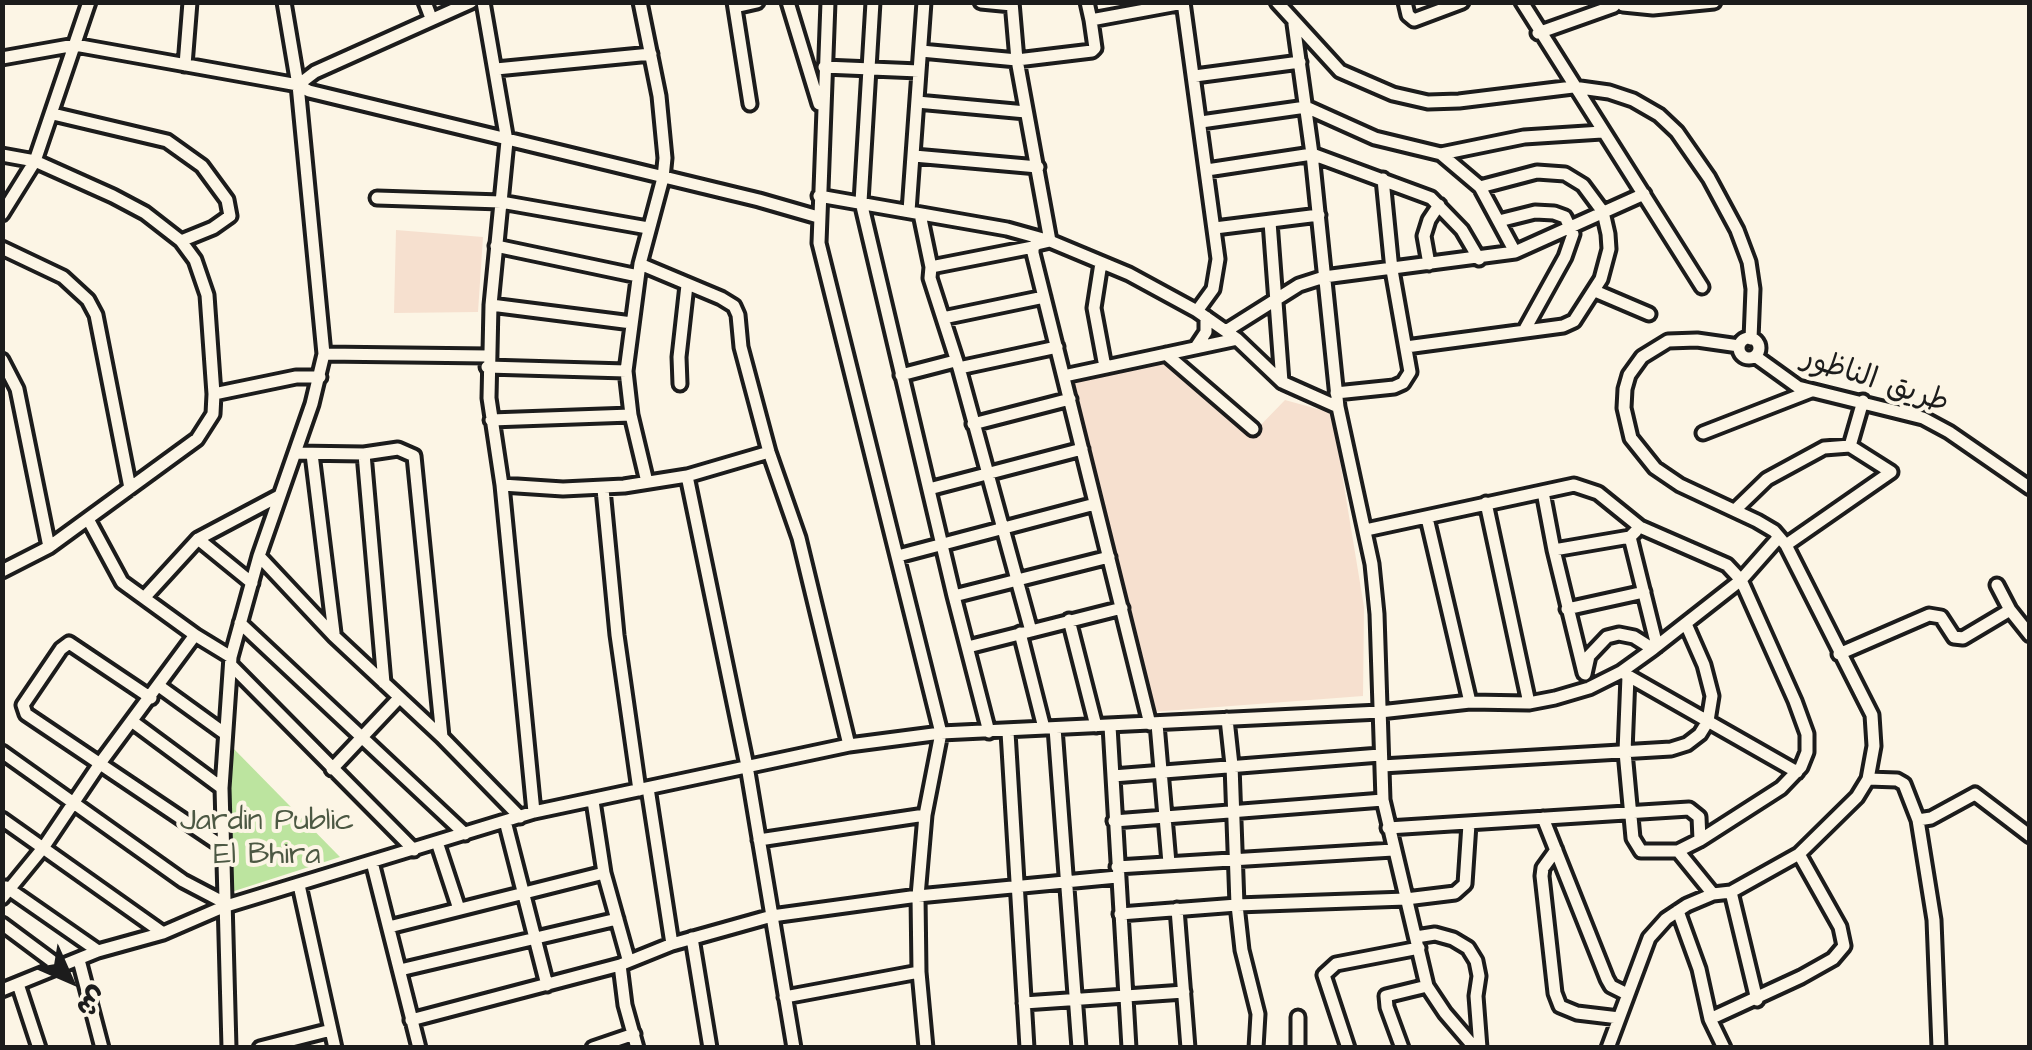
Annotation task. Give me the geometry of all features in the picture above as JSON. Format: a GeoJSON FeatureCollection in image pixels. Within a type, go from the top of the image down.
{"type":"FeatureCollection","features":[{"type":"Feature","properties":{"kind":"street"},"geometry":{"type":"LineString","coordinates":[[2,214],[35,161],[89,2]]}},
{"type":"Feature","properties":{"kind":"street"},"geometry":{"type":"LineString","coordinates":[[185,65],[190,2]]}},
{"type":"Feature","properties":{"kind":"street"},"geometry":{"type":"LineString","coordinates":[[228,1048],[222,788],[231,661],[258,556],[320,377],[324,354],[298,85],[284,2]]}},
{"type":"Feature","properties":{"kind":"street"},"geometry":{"type":"LineString","coordinates":[[425,2],[431,18]]}},
{"type":"Feature","properties":{"kind":"street"},"geometry":{"type":"LineString","coordinates":[[298,85],[315,72],[471,2]]}},
{"type":"Feature","properties":{"kind":"street"},"geometry":{"type":"LineString","coordinates":[[483,2],[506,141],[491,305],[491,420],[502,485],[534,812]]}},
{"type":"Feature","properties":{"kind":"street"},"geometry":{"type":"LineString","coordinates":[[640,2],[663,127],[663,178],[639,270],[626,371],[630,415],[647,482]]}},
{"type":"Feature","properties":{"kind":"street"},"geometry":{"type":"LineString","coordinates":[[750,104],[734,5],[757,2]]}},
{"type":"Feature","properties":{"kind":"street"},"geometry":{"type":"LineString","coordinates":[[788,2],[822,115]]}},
{"type":"Feature","properties":{"kind":"street"},"geometry":{"type":"LineString","coordinates":[[828,2],[818,218],[823,263],[942,733],[925,815],[918,896],[926,1048]]}},
{"type":"Feature","properties":{"kind":"street"},"geometry":{"type":"LineString","coordinates":[[873,2],[861,202],[989,732]]}},
{"type":"Feature","properties":{"kind":"street"},"geometry":{"type":"LineString","coordinates":[[924,2],[914,213],[1018,579],[1025,632],[1050,728],[1079,1048]]}},
{"type":"Feature","properties":{"kind":"street"},"geometry":{"type":"LineString","coordinates":[[981,2],[1012,4],[1017,60],[1050,241]]}},
{"type":"Feature","properties":{"kind":"street"},"geometry":{"type":"LineString","coordinates":[[921,51],[1017,60],[1092,51],[1095,48],[1087,2]]}},
{"type":"Feature","properties":{"kind":"street"},"geometry":{"type":"LineString","coordinates":[[1277,2],[1340,71],[1362,84],[1414,100],[1459,101],[1572,86],[1609,92],[1649,108],[1677,132],[1699,163],[1730,215],[1749,262],[1753,289],[1751,339],[1758,346],[1756,356],[1744,357],[1739,346]]}},
{"type":"Feature","properties":{"kind":"street"},"geometry":{"type":"LineString","coordinates":[[1405,2],[1408,16],[1414,20],[1462,2]]}},
{"type":"Feature","properties":{"kind":"street"},"geometry":{"type":"LineString","coordinates":[[1522,2],[1538,33],[1702,287]]}},
{"type":"Feature","properties":{"kind":"street"},"geometry":{"type":"LineString","coordinates":[[1538,33],[1618,4],[1654,8],[1714,2]]}},
{"type":"Feature","properties":{"kind":"street"},"geometry":{"type":"LineString","coordinates":[[1091,20],[1184,3],[1218,270],[1201,314],[1206,332],[1196,347]]}},
{"type":"Feature","properties":{"kind":"street"},"geometry":{"type":"LineString","coordinates":[[1294,24],[1312,154],[1336,392],[1366,530],[1377,614],[1383,800],[1388,828],[1427,986],[1445,1014],[1477,1048]]}},
{"type":"Feature","properties":{"kind":"street"},"geometry":{"type":"LineString","coordinates":[[2,58],[75,46],[298,85],[309,92],[759,200],[818,218]]}},
{"type":"Feature","properties":{"kind":"street"},"geometry":{"type":"LineString","coordinates":[[496,69],[652,54]]}},
{"type":"Feature","properties":{"kind":"street"},"geometry":{"type":"LineString","coordinates":[[1195,76],[1300,62]]}},
{"type":"Feature","properties":{"kind":"street"},"geometry":{"type":"LineString","coordinates":[[824,67],[919,71]]}},
{"type":"Feature","properties":{"kind":"street"},"geometry":{"type":"LineString","coordinates":[[917,102],[1026,112]]}},
{"type":"Feature","properties":{"kind":"street"},"geometry":{"type":"LineString","coordinates":[[1202,122],[1306,107],[1375,138],[1441,154],[1524,137],[1602,132]]}},
{"type":"Feature","properties":{"kind":"street"},"geometry":{"type":"LineString","coordinates":[[54,114],[167,141],[202,166],[227,200],[230,216],[181,241]]}},
{"type":"Feature","properties":{"kind":"street"},"geometry":{"type":"LineString","coordinates":[[1207,170],[1312,154],[1383,178],[1439,205],[1462,230],[1479,259]]}},
{"type":"Feature","properties":{"kind":"street"},"geometry":{"type":"LineString","coordinates":[[1441,154],[1480,187],[1516,252]]}},
{"type":"Feature","properties":{"kind":"street"},"geometry":{"type":"LineString","coordinates":[[2,155],[35,161],[145,214],[181,241],[194,260],[207,295],[214,394],[213,414],[203,433],[49,547],[2,571]]}},
{"type":"Feature","properties":{"kind":"street"},"geometry":{"type":"LineString","coordinates":[[914,156],[1038,167]]}},
{"type":"Feature","properties":{"kind":"street"},"geometry":{"type":"LineString","coordinates":[[1406,347],[1563,326],[1574,321],[1595,291],[1609,249],[1603,212],[1583,186],[1565,174],[1538,172],[1480,187]]}},
{"type":"Feature","properties":{"kind":"street"},"geometry":{"type":"LineString","coordinates":[[1336,392],[1381,389],[1403,383],[1410,372],[1392,270],[1383,178]]}},
{"type":"Feature","properties":{"kind":"street"},"geometry":{"type":"LineString","coordinates":[[1226,331],[1286,291],[1324,277],[1516,252],[1644,194]]}},
{"type":"Feature","properties":{"kind":"street"},"geometry":{"type":"LineString","coordinates":[[819,196],[1007,229],[1050,241],[1201,314],[1237,339],[1282,382],[1338,406]]}},
{"type":"Feature","properties":{"kind":"street"},"geometry":{"type":"LineString","coordinates":[[377,198],[502,202],[648,228]]}},
{"type":"Feature","properties":{"kind":"street"},"geometry":{"type":"LineString","coordinates":[[1429,264],[1424,236],[1439,205]]}},
{"type":"Feature","properties":{"kind":"street"},"geometry":{"type":"LineString","coordinates":[[1499,221],[1535,212],[1554,213],[1564,217],[1573,234],[1524,331]]}},
{"type":"Feature","properties":{"kind":"street"},"geometry":{"type":"LineString","coordinates":[[1215,228],[1318,215]]}},
{"type":"Feature","properties":{"kind":"street"},"geometry":{"type":"LineString","coordinates":[[1270,222],[1282,382]]}},
{"type":"Feature","properties":{"kind":"street"},"geometry":{"type":"LineString","coordinates":[[931,267],[1050,241]]}},
{"type":"Feature","properties":{"kind":"street"},"geometry":{"type":"LineString","coordinates":[[496,246],[639,270],[726,301],[738,315],[740,347],[799,538],[848,745]]}},
{"type":"Feature","properties":{"kind":"street"},"geometry":{"type":"LineString","coordinates":[[1033,247],[1108,558],[1153,724],[1169,862]]}},
{"type":"Feature","properties":{"kind":"street"},"geometry":{"type":"LineString","coordinates":[[2,248],[63,277],[88,300],[96,315],[130,488]]}},
{"type":"Feature","properties":{"kind":"street"},"geometry":{"type":"LineString","coordinates":[[1101,263],[1094,308],[1106,367]]}},
{"type":"Feature","properties":{"kind":"street"},"geometry":{"type":"LineString","coordinates":[[680,384],[687,285]]}},
{"type":"Feature","properties":{"kind":"street"},"geometry":{"type":"LineString","coordinates":[[1595,291],[1649,314]]}},
{"type":"Feature","properties":{"kind":"street"},"geometry":{"type":"LineString","coordinates":[[943,318],[1044,297]]}},
{"type":"Feature","properties":{"kind":"street"},"geometry":{"type":"LineString","coordinates":[[491,305],[632,323]]}},
{"type":"Feature","properties":{"kind":"street"},"geometry":{"type":"LineString","coordinates":[[1064,376],[1237,339]]}},
{"type":"Feature","properties":{"kind":"street"},"geometry":{"type":"LineString","coordinates":[[1739,346],[1751,339]]}},
{"type":"Feature","properties":{"kind":"street"},"geometry":{"type":"LineString","coordinates":[[1608,1048],[1649,938],[1678,911],[1713,894],[1732,892],[1799,854],[1857,797],[1868,779],[1874,746],[1872,715],[1782,541],[1774,531],[1702,498],[1655,468],[1632,438],[1624,408],[1630,374],[1654,348],[1668,341],[1697,340],[1739,346]]}},
{"type":"Feature","properties":{"kind":"street"},"geometry":{"type":"LineString","coordinates":[[902,375],[1057,347]]}},
{"type":"Feature","properties":{"kind":"street"},"geometry":{"type":"LineString","coordinates":[[324,354],[626,371]]}},
{"type":"Feature","properties":{"kind":"street"},"geometry":{"type":"LineString","coordinates":[[1166,354],[1253,428]]}},
{"type":"Feature","properties":{"kind":"street","name":"طريق الناظور"},"geometry":{"type":"LineString","coordinates":[[1756,356],[1790,383],[1923,418],[2030,488]]}},
{"type":"Feature","properties":{"kind":"street"},"geometry":{"type":"LineString","coordinates":[[2,360],[17,389],[49,547]]}},
{"type":"Feature","properties":{"kind":"street"},"geometry":{"type":"LineString","coordinates":[[214,394],[296,377],[320,377]]}},
{"type":"Feature","properties":{"kind":"street"},"geometry":{"type":"LineString","coordinates":[[1703,433],[1813,390]]}},
{"type":"Feature","properties":{"kind":"street"},"geometry":{"type":"LineString","coordinates":[[973,424],[1070,399]]}},
{"type":"Feature","properties":{"kind":"street"},"geometry":{"type":"LineString","coordinates":[[1850,446],[1863,401]]}},
{"type":"Feature","properties":{"kind":"street"},"geometry":{"type":"LineString","coordinates":[[491,420],[630,415]]}},
{"type":"Feature","properties":{"kind":"street"},"geometry":{"type":"LineString","coordinates":[[2,990],[98,950],[163,933],[223,904],[298,885],[534,812],[848,745],[942,733],[1380,712],[1470,702],[1528,703],[1589,688],[1624,674],[1741,580],[1782,541],[1891,472],[1850,446],[1824,448],[1767,479],[1735,510]]}},
{"type":"Feature","properties":{"kind":"street"},"geometry":{"type":"LineString","coordinates":[[294,453],[364,454],[398,449],[408,451],[417,465],[442,737]]}},
{"type":"Feature","properties":{"kind":"street"},"geometry":{"type":"LineString","coordinates":[[928,488],[1082,450]]}},
{"type":"Feature","properties":{"kind":"street"},"geometry":{"type":"LineString","coordinates":[[502,485],[603,489],[687,476],[770,452]]}},
{"type":"Feature","properties":{"kind":"street"},"geometry":{"type":"LineString","coordinates":[[312,454],[334,636]]}},
{"type":"Feature","properties":{"kind":"street"},"geometry":{"type":"LineString","coordinates":[[364,454],[384,683]]}},
{"type":"Feature","properties":{"kind":"street"},"geometry":{"type":"LineString","coordinates":[[687,476],[747,766],[794,1048]]}},
{"type":"Feature","properties":{"kind":"street"},"geometry":{"type":"LineString","coordinates":[[1366,530],[1543,492],[1581,486],[1598,493],[1635,532],[1726,566],[1741,580],[1796,701],[1807,734],[1808,752],[1798,772],[1782,788],[1700,840],[1678,850],[1641,852],[1633,838],[1624,674]]}},
{"type":"Feature","properties":{"kind":"street"},"geometry":{"type":"LineString","coordinates":[[603,489],[623,685],[672,944]]}},
{"type":"Feature","properties":{"kind":"street"},"geometry":{"type":"LineString","coordinates":[[1543,492],[1567,609],[1589,688]]}},
{"type":"Feature","properties":{"kind":"street"},"geometry":{"type":"LineString","coordinates":[[144,598],[198,540],[279,496]]}},
{"type":"Feature","properties":{"kind":"street"},"geometry":{"type":"LineString","coordinates":[[1486,503],[1528,703]]}},
{"type":"Feature","properties":{"kind":"street"},"geometry":{"type":"LineString","coordinates":[[898,556],[1095,504]]}},
{"type":"Feature","properties":{"kind":"street"},"geometry":{"type":"LineString","coordinates":[[1427,518],[1470,702]]}},
{"type":"Feature","properties":{"kind":"street"},"geometry":{"type":"LineString","coordinates":[[88,519],[116,574],[231,661],[414,850]]}},
{"type":"Feature","properties":{"kind":"street"},"geometry":{"type":"LineString","coordinates":[[1554,550],[1635,532]]}},
{"type":"Feature","properties":{"kind":"street"},"geometry":{"type":"LineString","coordinates":[[1635,532],[1655,648]]}},
{"type":"Feature","properties":{"kind":"street"},"geometry":{"type":"LineString","coordinates":[[198,540],[252,583]]}},
{"type":"Feature","properties":{"kind":"street"},"geometry":{"type":"LineString","coordinates":[[258,556],[334,636],[520,817]]}},
{"type":"Feature","properties":{"kind":"street"},"geometry":{"type":"LineString","coordinates":[[954,596],[1108,558]]}},
{"type":"Feature","properties":{"kind":"street"},"geometry":{"type":"LineString","coordinates":[[1997,585],[2030,635]]}},
{"type":"Feature","properties":{"kind":"street"},"geometry":{"type":"LineString","coordinates":[[1567,609],[1644,592]]}},
{"type":"Feature","properties":{"kind":"street"},"geometry":{"type":"LineString","coordinates":[[968,646],[1122,608]]}},
{"type":"Feature","properties":{"kind":"street"},"geometry":{"type":"LineString","coordinates":[[1839,654],[1929,615],[1941,617],[1954,637],[1963,638],[2010,610]]}},
{"type":"Feature","properties":{"kind":"street"},"geometry":{"type":"LineString","coordinates":[[1069,620],[1096,726]]}},
{"type":"Feature","properties":{"kind":"street"},"geometry":{"type":"LineString","coordinates":[[240,623],[465,834]]}},
{"type":"Feature","properties":{"kind":"street"},"geometry":{"type":"LineString","coordinates":[[1113,776],[1232,766],[1671,749],[1688,744],[1700,734],[1708,720],[1712,696],[1704,665],[1686,624]]}},
{"type":"Feature","properties":{"kind":"street"},"geometry":{"type":"LineString","coordinates":[[98,950],[5,890],[43,848],[72,802],[195,636]]}},
{"type":"Feature","properties":{"kind":"street"},"geometry":{"type":"LineString","coordinates":[[1584,673],[1588,656],[1606,637],[1634,637],[1655,648]]}},
{"type":"Feature","properties":{"kind":"street"},"geometry":{"type":"LineString","coordinates":[[151,698],[74,645],[65,644],[24,699],[24,708],[26,714],[222,846]]}},
{"type":"Feature","properties":{"kind":"street"},"geometry":{"type":"LineString","coordinates":[[1624,674],[1798,772]]}},
{"type":"Feature","properties":{"kind":"street"},"geometry":{"type":"LineString","coordinates":[[160,686],[224,733]]}},
{"type":"Feature","properties":{"kind":"street"},"geometry":{"type":"LineString","coordinates":[[332,768],[398,699]]}},
{"type":"Feature","properties":{"kind":"street"},"geometry":{"type":"LineString","coordinates":[[1227,719],[1237,905],[1242,950],[1258,1014],[1256,1048]]}},
{"type":"Feature","properties":{"kind":"street"},"geometry":{"type":"LineString","coordinates":[[133,722],[222,788]]}},
{"type":"Feature","properties":{"kind":"street"},"geometry":{"type":"LineString","coordinates":[[1110,726],[1129,1048]]}},
{"type":"Feature","properties":{"kind":"street"},"geometry":{"type":"LineString","coordinates":[[1008,732],[1027,1048]]}},
{"type":"Feature","properties":{"kind":"street"},"geometry":{"type":"LineString","coordinates":[[2,752],[223,904]]}},
{"type":"Feature","properties":{"kind":"street"},"geometry":{"type":"LineString","coordinates":[[1868,779],[1904,784],[1918,820],[1934,920],[1939,1048]]}},
{"type":"Feature","properties":{"kind":"street"},"geometry":{"type":"LineString","coordinates":[[1918,820],[1931,818],[1975,794],[2030,836]]}},
{"type":"Feature","properties":{"kind":"street"},"geometry":{"type":"LineString","coordinates":[[593,800],[636,1041],[593,1048]]}},
{"type":"Feature","properties":{"kind":"street"},"geometry":{"type":"LineString","coordinates":[[1114,821],[1383,800]]}},
{"type":"Feature","properties":{"kind":"street"},"geometry":{"type":"LineString","coordinates":[[1388,828],[1693,810],[1700,822],[1700,840]]}},
{"type":"Feature","properties":{"kind":"street"},"geometry":{"type":"LineString","coordinates":[[759,840],[925,815]]}},
{"type":"Feature","properties":{"kind":"street"},"geometry":{"type":"LineString","coordinates":[[1544,818],[1607,979],[1611,986],[1627,994]]}},
{"type":"Feature","properties":{"kind":"street"},"geometry":{"type":"LineString","coordinates":[[2,819],[163,933]]}},
{"type":"Feature","properties":{"kind":"street"},"geometry":{"type":"LineString","coordinates":[[505,822],[546,986]]}},
{"type":"Feature","properties":{"kind":"street"},"geometry":{"type":"LineString","coordinates":[[1120,914],[1237,905],[1406,900],[1455,892],[1464,887],[1469,824]]}},
{"type":"Feature","properties":{"kind":"street"},"geometry":{"type":"LineString","coordinates":[[438,842],[459,909]]}},
{"type":"Feature","properties":{"kind":"street"},"geometry":{"type":"LineString","coordinates":[[412,1020],[546,986],[772,916],[1066,881],[1169,862],[1393,850]]}},
{"type":"Feature","properties":{"kind":"street"},"geometry":{"type":"LineString","coordinates":[[1556,850],[1542,868],[1555,993],[1560,1006],[1577,1013],[1619,1018]]}},
{"type":"Feature","properties":{"kind":"street"},"geometry":{"type":"LineString","coordinates":[[1678,850],[1713,894]]}},
{"type":"Feature","properties":{"kind":"street"},"geometry":{"type":"LineString","coordinates":[[1710,1019],[1757,1000],[1833,959],[1844,946],[1840,928],[1799,854]]}},
{"type":"Feature","properties":{"kind":"street"},"geometry":{"type":"LineString","coordinates":[[372,862],[419,1048]]}},
{"type":"Feature","properties":{"kind":"street"},"geometry":{"type":"LineString","coordinates":[[389,927],[604,873]]}},
{"type":"Feature","properties":{"kind":"street"},"geometry":{"type":"LineString","coordinates":[[298,885],[335,1048]]}},
{"type":"Feature","properties":{"kind":"street"},"geometry":{"type":"LineString","coordinates":[[1732,892],[1757,1000]]}},
{"type":"Feature","properties":{"kind":"street"},"geometry":{"type":"LineString","coordinates":[[1177,909],[1188,1048]]}},
{"type":"Feature","properties":{"kind":"street"},"geometry":{"type":"LineString","coordinates":[[1678,911],[1699,969],[1710,1019],[1724,1048]]}},
{"type":"Feature","properties":{"kind":"street"},"geometry":{"type":"LineString","coordinates":[[400,970],[617,918]]}},
{"type":"Feature","properties":{"kind":"street"},"geometry":{"type":"LineString","coordinates":[[2,924],[60,967]]}},
{"type":"Feature","properties":{"kind":"street"},"geometry":{"type":"LineString","coordinates":[[1348,1048],[1324,974],[1336,964],[1435,934],[1468,948],[1476,961],[1477,1048]]}},
{"type":"Feature","properties":{"kind":"street"},"geometry":{"type":"LineString","coordinates":[[692,938],[710,1048]]}},
{"type":"Feature","properties":{"kind":"street"},"geometry":{"type":"LineString","coordinates":[[79,960],[102,1048]]}},
{"type":"Feature","properties":{"kind":"street"},"geometry":{"type":"LineString","coordinates":[[785,997],[920,972]]}},
{"type":"Feature","properties":{"kind":"street"},"geometry":{"type":"LineString","coordinates":[[18,984],[39,1048]]}},
{"type":"Feature","properties":{"kind":"street"},"geometry":{"type":"LineString","coordinates":[[1402,1048],[1386,1007],[1386,996],[1427,986]]}},
{"type":"Feature","properties":{"kind":"street"},"geometry":{"type":"LineString","coordinates":[[1024,1002],[1184,992]]}},
{"type":"Feature","properties":{"kind":"street"},"geometry":{"type":"LineString","coordinates":[[1298,1018],[1298,1048]]}},
{"type":"Feature","properties":{"kind":"street"},"geometry":{"type":"LineString","coordinates":[[267,1047],[331,1030]]}},
{"type":"Feature","properties":{"kind":"shaded area"},"geometry":{"type":"Polygon","coordinates":[[[396,230],[483,237],[478,312],[394,313],[396,230]]]}},
{"type":"Feature","properties":{"kind":"shaded area"},"geometry":{"type":"Polygon","coordinates":[[[1155,357],[1251,435],[1285,400],[1332,413],[1364,607],[1363,696],[1152,712],[1068,380],[1155,357]]]}},
{"type":"Feature","properties":{"kind":"green space","name":"Jardin Public El Bhira"},"geometry":{"type":"Polygon","coordinates":[[[231,746],[340,857],[225,894],[231,746]]]}}]}
